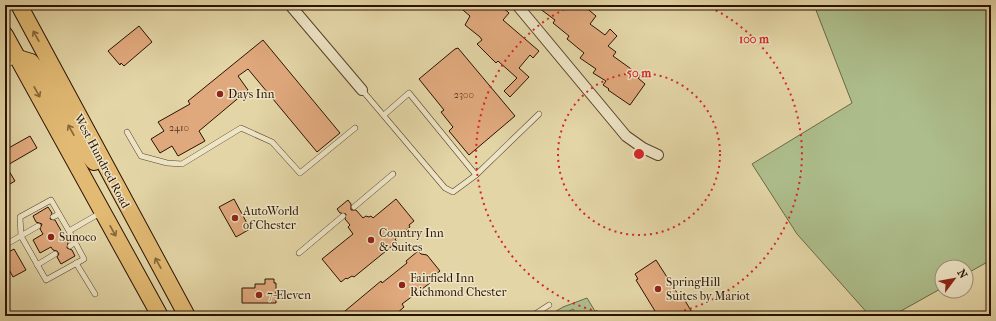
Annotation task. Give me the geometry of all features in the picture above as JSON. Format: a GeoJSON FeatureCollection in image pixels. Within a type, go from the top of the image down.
{"type":"FeatureCollection","features":[{"type":"Feature","properties":{"kind":"main road","name":"West Hundred Road"},"geometry":{"type":"LineString","coordinates":[[19,5],[187,316]]}},
{"type":"Feature","properties":{"kind":"main road","name":"West Hundred Road"},"geometry":{"type":"LineString","coordinates":[[5,35],[11,62],[102,212],[159,313]]}},
{"type":"Feature","properties":{"kind":"main road"},"geometry":{"type":"LineString","coordinates":[[11,62],[31,62],[36,68],[76,140],[120,194]]}},
{"type":"Feature","properties":{"kind":"street"},"geometry":{"type":"LineString","coordinates":[[290,5],[362,90]]}},
{"type":"Feature","properties":{"kind":"street"},"geometry":{"type":"LineString","coordinates":[[517,5],[626,136],[658,156]]}},
{"type":"Feature","properties":{"kind":"lane"},"geometry":{"type":"LineString","coordinates":[[362,90],[445,188],[452,192],[476,175],[539,114]]}},
{"type":"Feature","properties":{"kind":"lane"},"geometry":{"type":"LineString","coordinates":[[384,115],[410,93],[476,175]]}},
{"type":"Feature","properties":{"kind":"lane"},"geometry":{"type":"LineString","coordinates":[[127,132],[141,156],[167,163],[182,164],[241,128],[272,142],[300,173],[355,128]]}},
{"type":"Feature","properties":{"kind":"lane"},"geometry":{"type":"LineString","coordinates":[[354,207],[393,174]]}},
{"type":"Feature","properties":{"kind":"lane"},"geometry":{"type":"LineString","coordinates":[[51,200],[69,231],[84,259],[46,280],[22,236],[20,218],[51,200]]}},
{"type":"Feature","properties":{"kind":"lane"},"geometry":{"type":"LineString","coordinates":[[69,231],[102,212]]}},
{"type":"Feature","properties":{"kind":"lane"},"geometry":{"type":"LineString","coordinates":[[53,217],[59,214]]}},
{"type":"Feature","properties":{"kind":"lane"},"geometry":{"type":"LineString","coordinates":[[299,253],[343,216]]}},
{"type":"Feature","properties":{"kind":"lane"},"geometry":{"type":"LineString","coordinates":[[5,245],[38,226]]}},
{"type":"Feature","properties":{"kind":"lane"},"geometry":{"type":"LineString","coordinates":[[70,246],[75,242]]}},
{"type":"Feature","properties":{"kind":"lane"},"geometry":{"type":"LineString","coordinates":[[37,265],[55,254]]}},
{"type":"Feature","properties":{"kind":"lane"},"geometry":{"type":"LineString","coordinates":[[76,263],[95,294]]}},
{"type":"Feature","properties":{"kind":"lane"},"geometry":{"type":"LineString","coordinates":[[532,316],[549,305]]}},
{"type":"Feature","properties":{"kind":"green space"},"geometry":{"type":"Polygon","coordinates":[[[814,5],[991,5],[991,260],[974,270],[974,259],[934,259],[934,292],[892,316],[870,316],[797,234],[752,164],[852,103],[814,5]]]}},
{"type":"Feature","properties":{"kind":"green space"},"geometry":{"type":"Polygon","coordinates":[[[587,298],[598,316],[588,316],[586,314],[577,316],[573,309],[561,316],[548,316],[563,307],[587,298]]]}},
{"type":"Feature","properties":{"kind":"building"},"geometry":{"type":"Polygon","coordinates":[[[457,5],[500,5],[509,13],[503,20],[539,51],[533,58],[530,55],[519,68],[529,77],[510,97],[504,91],[517,78],[498,61],[496,63],[477,44],[482,40],[465,25],[470,16],[457,5]]]}},
{"type":"Feature","properties":{"kind":"building"},"geometry":{"type":"Polygon","coordinates":[[[535,5],[583,5],[596,16],[590,24],[605,35],[610,29],[617,36],[608,46],[616,52],[613,56],[641,76],[638,78],[645,84],[630,105],[603,85],[606,81],[593,73],[596,69],[580,58],[584,53],[567,39],[569,36],[553,23],[555,20],[535,5]]]}},
{"type":"Feature","properties":{"kind":"building"},"geometry":{"type":"Polygon","coordinates":[[[139,26],[152,42],[124,66],[121,63],[120,65],[108,51],[139,26]]]}},
{"type":"Feature","properties":{"kind":"building","name":"Days Inn"},"geometry":{"type":"Polygon","coordinates":[[[263,40],[340,133],[317,152],[248,69],[238,76],[248,90],[199,131],[205,141],[178,156],[172,146],[160,153],[151,139],[164,131],[158,122],[190,104],[188,101],[263,40]]]}},
{"type":"Feature","properties":{"kind":"building"},"geometry":{"type":"Polygon","coordinates":[[[458,48],[515,116],[469,155],[449,131],[453,127],[441,112],[444,110],[419,79],[458,48]]]}},
{"type":"Feature","properties":{"kind":"building"},"geometry":{"type":"Polygon","coordinates":[[[30,136],[37,148],[6,166],[15,181],[5,187],[5,150],[30,136]]]}},
{"type":"Feature","properties":{"kind":"building","name":"AutoWorld of Chester"},"geometry":{"type":"Polygon","coordinates":[[[234,199],[250,229],[236,237],[219,207],[234,199]]]}},
{"type":"Feature","properties":{"kind":"building","name":"Country Inn & Suites"},"geometry":{"type":"Polygon","coordinates":[[[396,199],[414,221],[409,225],[410,227],[395,239],[397,242],[354,277],[352,276],[347,279],[346,278],[341,282],[322,259],[353,234],[348,227],[350,225],[345,219],[346,214],[340,213],[337,209],[348,200],[351,204],[351,210],[356,210],[363,218],[366,216],[371,216],[373,218],[396,199]]]}},
{"type":"Feature","properties":{"kind":"building","name":"Sunoco"},"geometry":{"type":"Polygon","coordinates":[[[48,207],[52,213],[50,219],[55,220],[68,243],[67,248],[72,250],[75,256],[61,264],[57,257],[59,254],[57,251],[53,250],[51,247],[40,253],[33,240],[43,234],[40,229],[42,224],[36,222],[33,216],[48,207]]]}},
{"type":"Feature","properties":{"kind":"building"},"geometry":{"type":"Polygon","coordinates":[[[14,249],[26,270],[13,277],[5,262],[5,254],[14,249]]]}},
{"type":"Feature","properties":{"kind":"building","name":"Fairfield Inn Richmond Chester"},"geometry":{"type":"Polygon","coordinates":[[[418,251],[421,254],[427,255],[440,271],[436,274],[438,277],[402,304],[404,307],[395,315],[339,316],[381,281],[382,283],[407,263],[406,261],[418,251]]]}},
{"type":"Feature","properties":{"kind":"building","name":"SpringHill Suites by Mariot"},"geometry":{"type":"Polygon","coordinates":[[[656,260],[681,299],[683,297],[694,316],[658,316],[636,280],[638,279],[635,274],[656,260]]]}},
{"type":"Feature","properties":{"kind":"building","name":"7-Eleven"},"geometry":{"type":"Polygon","coordinates":[[[265,279],[274,279],[274,283],[276,283],[276,303],[242,303],[242,288],[255,288],[255,284],[265,284],[265,279]]]}},
{"type":"Feature","properties":{"kind":"place","name":"Days Inn"},"geometry":{"type":"Point","coordinates":[220,94]}},
{"type":"Feature","properties":{"kind":"place","name":"AutoWorld of Chester"},"geometry":{"type":"Point","coordinates":[235,218]}},
{"type":"Feature","properties":{"kind":"place","name":"Sunoco"},"geometry":{"type":"Point","coordinates":[51,237]}},
{"type":"Feature","properties":{"kind":"place","name":"Country Inn & Suites"},"geometry":{"type":"Point","coordinates":[371,240]}},
{"type":"Feature","properties":{"kind":"place","name":"Fairfield Inn Richmond Chester"},"geometry":{"type":"Point","coordinates":[402,285]}},
{"type":"Feature","properties":{"kind":"place","name":"SpringHill Suites by Mariot"},"geometry":{"type":"Point","coordinates":[658,289]}},
{"type":"Feature","properties":{"kind":"place","name":"7-Eleven"},"geometry":{"type":"Point","coordinates":[259,295]}}]}
